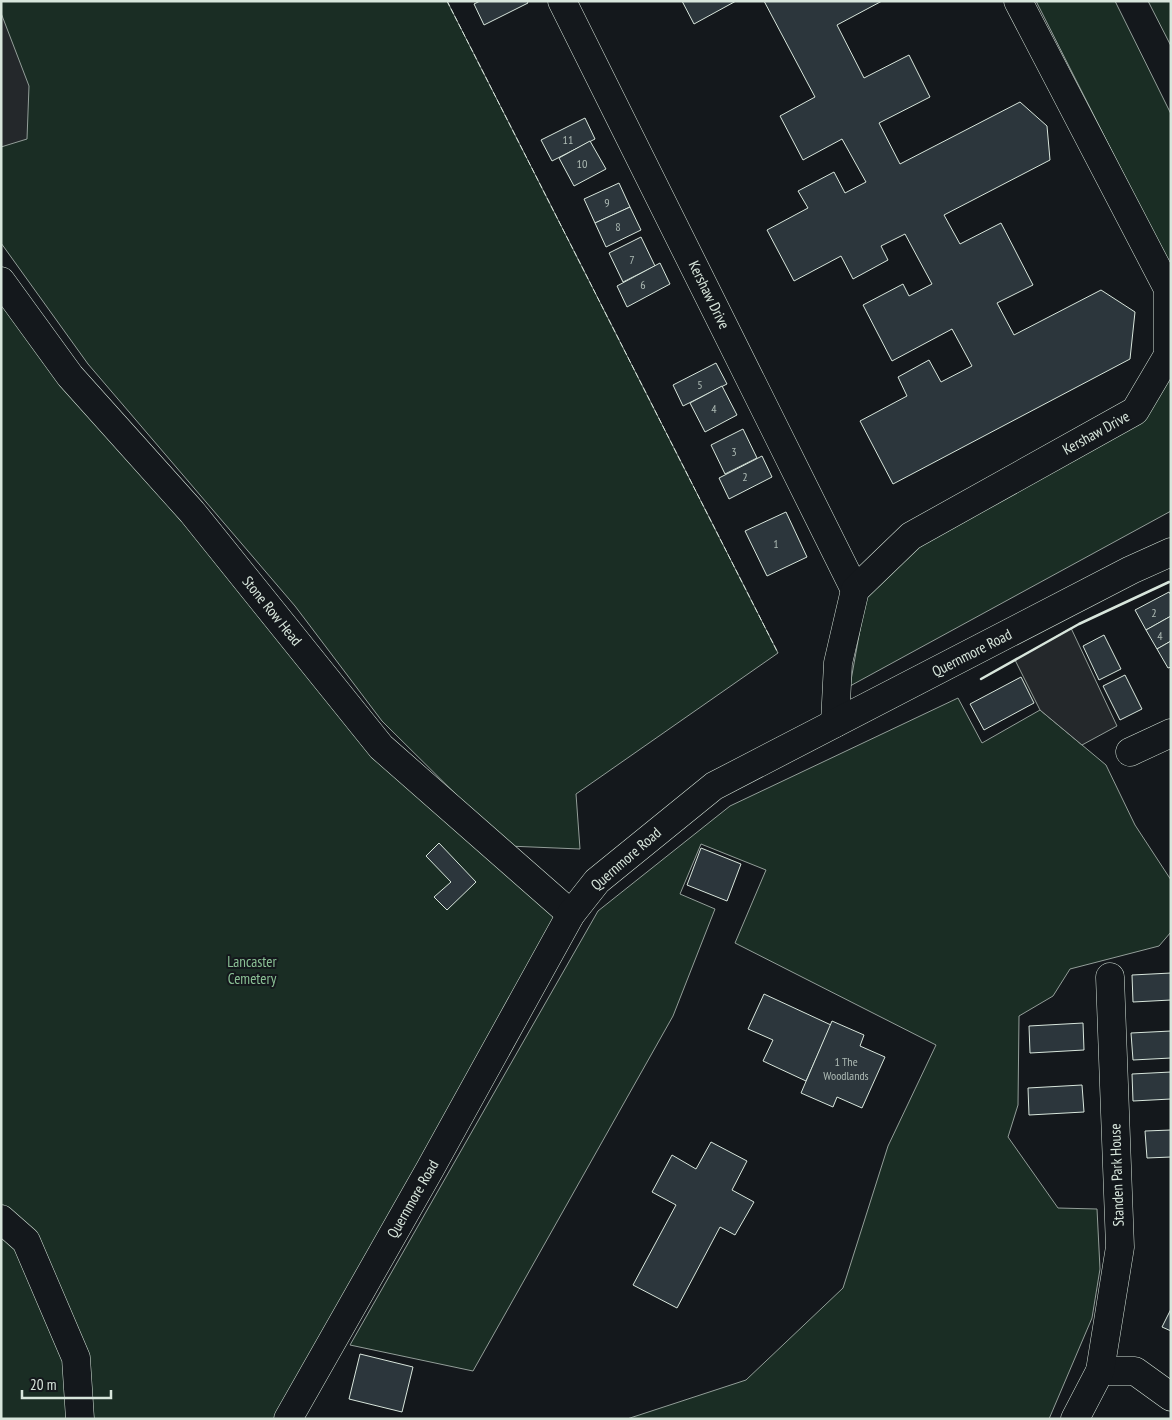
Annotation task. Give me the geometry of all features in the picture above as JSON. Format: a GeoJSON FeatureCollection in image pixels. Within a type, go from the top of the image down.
{"type":"FeatureCollection","features":[{"type":"Feature","properties":{"kind":"street","name":"Kershaw Drive"},"geometry":{"type":"LineString","coordinates":[[562,1],[855,590],[911,536],[1135,411],[1168,355],[1168,289],[1018,1]]}},
{"type":"Feature","properties":{"kind":"street","name":"Stone Row Head"},"geometry":{"type":"LineString","coordinates":[[1,281],[70,376],[192,512],[381,747],[571,914]]}},
{"type":"Feature","properties":{"kind":"street","name":"Quernmore Road"},"geometry":{"type":"LineString","coordinates":[[288,1419],[430,1169],[571,914],[597,881],[714,786],[1131,570],[1171,552]]}},
{"type":"Feature","properties":{"kind":"street"},"geometry":{"type":"LineString","coordinates":[[834,723],[838,663],[855,590]]}},
{"type":"Feature","properties":{"kind":"street"},"geometry":{"type":"LineString","coordinates":[[1130,752],[1171,733]]}},
{"type":"Feature","properties":{"kind":"street","name":"Standen Park House"},"geometry":{"type":"LineString","coordinates":[[1074,1419],[1100,1371],[1120,1247],[1110,977]]}},
{"type":"Feature","properties":{"kind":"street"},"geometry":{"type":"LineString","coordinates":[[1,1219],[26,1241],[76,1358],[80,1419]]}},
{"type":"Feature","properties":{"kind":"street"},"geometry":{"type":"LineString","coordinates":[[1100,1371],[1135,1371],[1171,1397]]}},
{"type":"Feature","properties":{"kind":"green space"},"geometry":{"type":"Polygon","coordinates":[[[1,1],[447,1],[778,653],[576,794],[580,849],[508,846],[382,721],[295,606],[88,364],[1,243],[1,1]]]}},
{"type":"Feature","properties":{"kind":"green space"},"geometry":{"type":"Polygon","coordinates":[[[1036,1],[1115,1],[1171,114],[1171,268],[1036,1]]]}},
{"type":"Feature","properties":{"kind":"green space"},"geometry":{"type":"Polygon","coordinates":[[[1148,1],[1171,1],[1171,46],[1148,1]]]}},
{"type":"Feature","properties":{"kind":"green space","name":"Lancaster Cemetery"},"geometry":{"type":"Polygon","coordinates":[[[1,281],[381,747],[571,914],[288,1419],[1,1419],[1,281]]]}},
{"type":"Feature","properties":{"kind":"green space"},"geometry":{"type":"Polygon","coordinates":[[[1171,375],[1171,511],[850,686],[866,596],[918,545],[1171,375]]]}},
{"type":"Feature","properties":{"kind":"green space"},"geometry":{"type":"Polygon","coordinates":[[[958,698],[982,743],[1040,710],[1106,765],[1135,825],[1171,880],[1171,932],[1159,946],[1070,969],[1053,996],[1019,1016],[1018,1105],[1008,1137],[1058,1208],[1097,1209],[1100,1269],[1092,1318],[1049,1419],[627,1419],[746,1380],[843,1288],[888,1146],[936,1045],[735,943],[766,870],[701,844],[680,894],[715,909],[673,1016],[473,1371],[350,1345],[598,911],[730,806],[958,698]]]}},
{"type":"Feature","properties":{"kind":"shaded area"},"geometry":{"type":"Polygon","coordinates":[[[1,13],[29,86],[27,139],[1,147],[1,13]]]}},
{"type":"Feature","properties":{"kind":"shaded area"},"geometry":{"type":"Polygon","coordinates":[[[1071,628],[1117,726],[1082,745],[1040,710],[1015,660],[1071,628]]]}},
{"type":"Feature","properties":{"kind":"building"},"geometry":{"type":"Polygon","coordinates":[[[480,1],[527,1],[528,3],[484,25],[474,4],[480,1]]]}},
{"type":"Feature","properties":{"kind":"building"},"geometry":{"type":"Polygon","coordinates":[[[682,1],[736,1],[694,24],[682,1]]]}},
{"type":"Feature","properties":{"kind":"building"},"geometry":{"type":"Polygon","coordinates":[[[764,1],[882,1],[837,25],[864,78],[909,55],[930,97],[879,123],[900,164],[1020,102],[1047,126],[1050,160],[944,215],[960,244],[1001,223],[1033,285],[997,303],[1014,335],[1101,290],[1135,312],[1130,359],[893,484],[860,421],[907,396],[898,377],[929,360],[941,382],[972,366],[952,329],[892,361],[863,305],[903,284],[909,296],[932,284],[905,234],[881,246],[888,260],[853,279],[841,256],[794,281],[767,230],[808,208],[798,191],[834,172],[845,193],[866,182],[842,139],[803,160],[780,116],[815,97],[764,1]]]}},
{"type":"Feature","properties":{"kind":"building"},"geometry":{"type":"Polygon","coordinates":[[[585,118],[595,139],[552,161],[541,140],[585,118]]]}},
{"type":"Feature","properties":{"kind":"building"},"geometry":{"type":"Polygon","coordinates":[[[590,141],[606,169],[574,186],[559,158],[590,141]]]}},
{"type":"Feature","properties":{"kind":"building"},"geometry":{"type":"Polygon","coordinates":[[[619,183],[630,207],[595,223],[584,199],[619,183]]]}},
{"type":"Feature","properties":{"kind":"building"},"geometry":{"type":"Polygon","coordinates":[[[630,207],[641,230],[606,247],[595,223],[630,207]]]}},
{"type":"Feature","properties":{"kind":"building"},"geometry":{"type":"Polygon","coordinates":[[[641,237],[655,266],[623,282],[609,253],[641,237]]]}},
{"type":"Feature","properties":{"kind":"building"},"geometry":{"type":"Polygon","coordinates":[[[660,263],[670,284],[627,307],[617,286],[660,263]]]}},
{"type":"Feature","properties":{"kind":"building"},"geometry":{"type":"Polygon","coordinates":[[[716,363],[727,384],[683,406],[673,385],[716,363]]]}},
{"type":"Feature","properties":{"kind":"building"},"geometry":{"type":"Polygon","coordinates":[[[722,386],[737,415],[705,432],[690,403],[722,386]]]}},
{"type":"Feature","properties":{"kind":"building"},"geometry":{"type":"Polygon","coordinates":[[[743,429],[757,458],[725,474],[711,445],[743,429]]]}},
{"type":"Feature","properties":{"kind":"building"},"geometry":{"type":"Polygon","coordinates":[[[762,456],[772,477],[729,499],[719,478],[762,456]]]}},
{"type":"Feature","properties":{"kind":"building"},"geometry":{"type":"Polygon","coordinates":[[[786,512],[807,557],[767,576],[745,531],[786,512]]]}},
{"type":"Feature","properties":{"kind":"building"},"geometry":{"type":"Polygon","coordinates":[[[1169,592],[1171,595],[1171,616],[1146,630],[1135,610],[1169,592]]]}},
{"type":"Feature","properties":{"kind":"building"},"geometry":{"type":"Polygon","coordinates":[[[1171,616],[1171,641],[1157,649],[1146,630],[1171,616]]]}},
{"type":"Feature","properties":{"kind":"building"},"geometry":{"type":"Polygon","coordinates":[[[1104,635],[1121,669],[1099,680],[1083,646],[1104,635]]]}},
{"type":"Feature","properties":{"kind":"building"},"geometry":{"type":"Polygon","coordinates":[[[1171,641],[1171,667],[1168,668],[1157,649],[1171,641]]]}},
{"type":"Feature","properties":{"kind":"building"},"geometry":{"type":"Polygon","coordinates":[[[1125,675],[1142,709],[1120,720],[1103,686],[1125,675]]]}},
{"type":"Feature","properties":{"kind":"building"},"geometry":{"type":"Polygon","coordinates":[[[1021,677],[1034,703],[984,730],[970,704],[1021,677]]]}},
{"type":"Feature","properties":{"kind":"building"},"geometry":{"type":"Polygon","coordinates":[[[439,843],[476,882],[447,910],[434,897],[451,882],[426,856],[439,843]]]}},
{"type":"Feature","properties":{"kind":"building"},"geometry":{"type":"Polygon","coordinates":[[[701,848],[741,864],[727,901],[687,885],[701,848]]]}},
{"type":"Feature","properties":{"kind":"building"},"geometry":{"type":"Polygon","coordinates":[[[1171,973],[1171,1000],[1133,1002],[1132,975],[1171,973]]]}},
{"type":"Feature","properties":{"kind":"building"},"geometry":{"type":"Polygon","coordinates":[[[764,994],[831,1025],[806,1081],[763,1061],[773,1040],[748,1029],[764,994]]]}},
{"type":"Feature","properties":{"kind":"building"},"geometry":{"type":"Polygon","coordinates":[[[832,1021],[864,1035],[860,1046],[885,1057],[862,1108],[837,1097],[833,1107],[801,1093],[832,1021]]]}},
{"type":"Feature","properties":{"kind":"building"},"geometry":{"type":"Polygon","coordinates":[[[1083,1023],[1084,1050],[1030,1053],[1029,1026],[1083,1023]]]}},
{"type":"Feature","properties":{"kind":"building"},"geometry":{"type":"Polygon","coordinates":[[[1171,1031],[1171,1058],[1133,1060],[1131,1033],[1171,1031]]]}},
{"type":"Feature","properties":{"kind":"building"},"geometry":{"type":"Polygon","coordinates":[[[1171,1072],[1171,1099],[1133,1101],[1132,1074],[1171,1072]]]}},
{"type":"Feature","properties":{"kind":"building"},"geometry":{"type":"Polygon","coordinates":[[[1082,1085],[1084,1112],[1029,1115],[1028,1088],[1082,1085]]]}},
{"type":"Feature","properties":{"kind":"building"},"geometry":{"type":"Polygon","coordinates":[[[1171,1130],[1171,1157],[1147,1158],[1145,1131],[1171,1130]]]}},
{"type":"Feature","properties":{"kind":"building"},"geometry":{"type":"Polygon","coordinates":[[[711,1142],[747,1161],[732,1190],[754,1202],[735,1235],[720,1227],[677,1308],[633,1285],[676,1205],[652,1192],[672,1155],[696,1169],[711,1142]]]}},
{"type":"Feature","properties":{"kind":"building"},"geometry":{"type":"Polygon","coordinates":[[[1171,1309],[1171,1331],[1162,1327],[1171,1309]]]}},
{"type":"Feature","properties":{"kind":"building"},"geometry":{"type":"Polygon","coordinates":[[[360,1354],[413,1367],[402,1412],[349,1399],[360,1354]]]}},
{"type":"Feature","properties":{"kind":"fence"},"geometry":{"type":"LineString","coordinates":[[447,1],[778,653]]}},
{"type":"Feature","properties":{"kind":"wall"},"geometry":{"type":"LineString","coordinates":[[981,679],[1079,624],[1169,582]]}}]}
